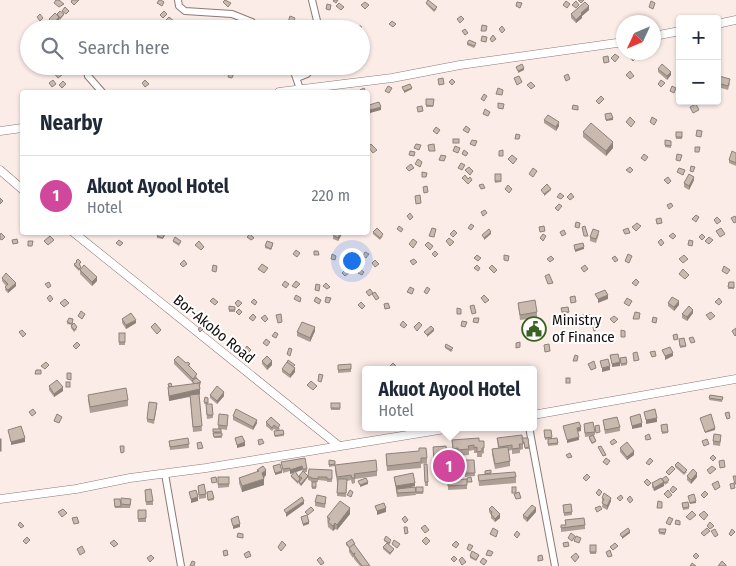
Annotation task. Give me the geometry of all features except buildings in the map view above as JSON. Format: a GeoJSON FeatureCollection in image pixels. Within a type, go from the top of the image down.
{"type":"FeatureCollection","features":[{"type":"Feature","properties":{"kind":"street"},"geometry":{"type":"LineString","coordinates":[[178,0],[179,6],[185,11],[232,14],[247,20]]}},
{"type":"Feature","properties":{"kind":"street"},"geometry":{"type":"LineString","coordinates":[[312,0],[317,20]]}},
{"type":"Feature","properties":{"kind":"street"},"geometry":{"type":"LineString","coordinates":[[721,23],[736,20]]}},
{"type":"Feature","properties":{"kind":"street"},"geometry":{"type":"LineString","coordinates":[[661,35],[676,32]]}},
{"type":"Feature","properties":{"kind":"street"},"geometry":{"type":"LineString","coordinates":[[293,90],[392,78],[616,43]]}},
{"type":"Feature","properties":{"kind":"street"},"geometry":{"type":"LineString","coordinates":[[296,75],[300,89]]}},
{"type":"Feature","properties":{"kind":"street"},"geometry":{"type":"LineString","coordinates":[[297,78],[304,75]]}},
{"type":"Feature","properties":{"kind":"street"},"geometry":{"type":"LineString","coordinates":[[88,76],[100,90]]}},
{"type":"Feature","properties":{"kind":"street"},"geometry":{"type":"LineString","coordinates":[[0,131],[20,128]]}},
{"type":"Feature","properties":{"kind":"street"},"geometry":{"type":"LineString","coordinates":[[0,170],[20,187]]}},
{"type":"Feature","properties":{"kind":"street","name":"Bor-Akobo Road"},"geometry":{"type":"LineString","coordinates":[[77,235],[339,446]]}},
{"type":"Feature","properties":{"kind":"street"},"geometry":{"type":"LineString","coordinates":[[537,414],[736,379]]}},
{"type":"Feature","properties":{"kind":"street"},"geometry":{"type":"LineString","coordinates":[[0,499],[76,489],[130,478],[432,431]]}},
{"type":"Feature","properties":{"kind":"street"},"geometry":{"type":"LineString","coordinates":[[530,431],[554,566]]}},
{"type":"Feature","properties":{"kind":"street"},"geometry":{"type":"LineString","coordinates":[[165,474],[181,566]]}},
{"type":"Feature","properties":{"kind":"place","name":"Ministry of Finance"},"geometry":{"type":"Point","coordinates":[534,329]}},
{"type":"Feature","properties":{"kind":"place","name":"Akuot Ayool Hotel"},"geometry":{"type":"Point","coordinates":[449,466]}}]}
